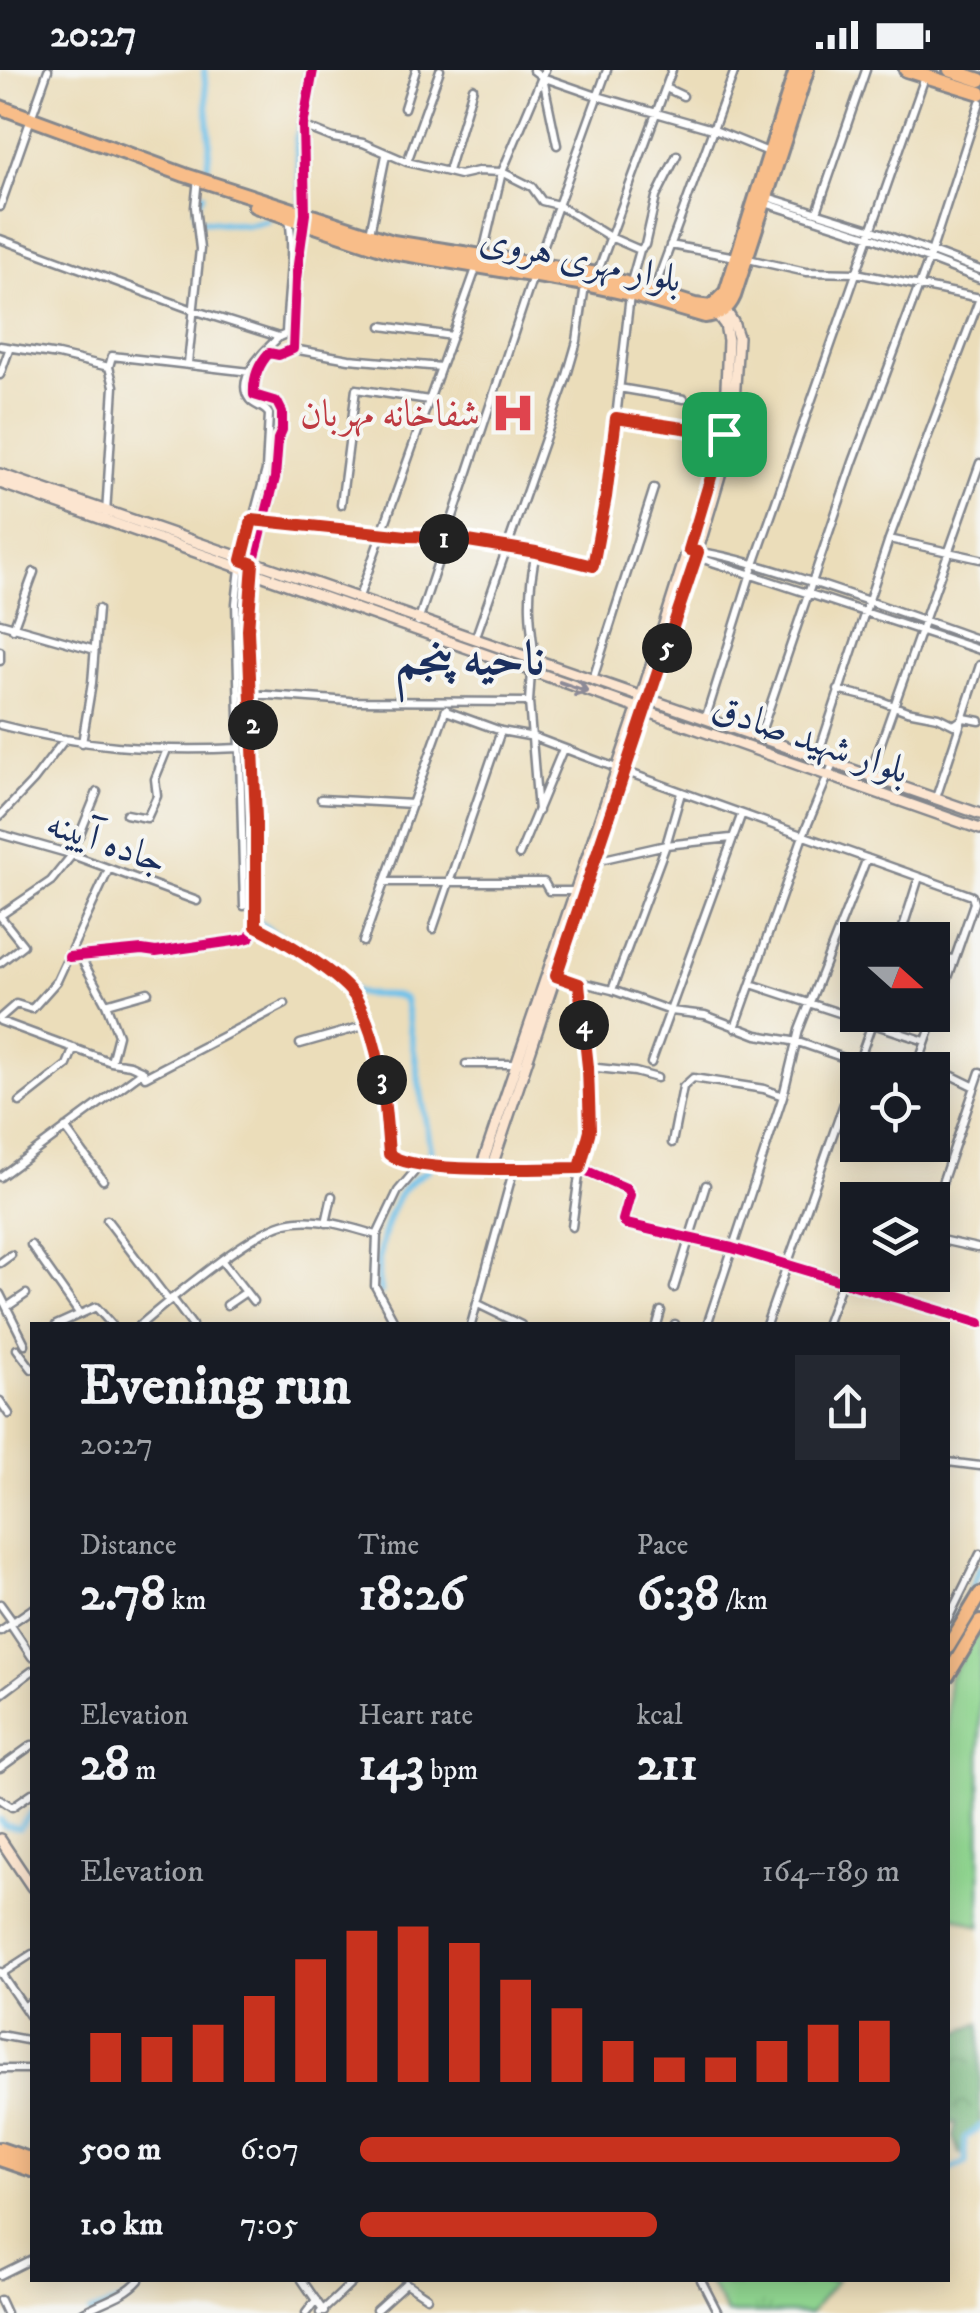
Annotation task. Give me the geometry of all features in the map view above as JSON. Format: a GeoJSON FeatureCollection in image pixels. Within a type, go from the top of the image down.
{"type":"FeatureCollection","features":[{"type":"Feature","properties":{"kind":"highway","name":"بلوار مهری هروی"},"geometry":{"type":"LineString","coordinates":[[762,199],[796,70]]}},
{"type":"Feature","properties":{"kind":"highway","name":"بلوار مهری هروی"},"geometry":{"type":"LineString","coordinates":[[0,108],[393,252],[597,274],[705,316],[719,308],[742,258],[807,70]]}},
{"type":"Feature","properties":{"kind":"highway"},"geometry":{"type":"LineString","coordinates":[[906,70],[980,93]]}},
{"type":"Feature","properties":{"kind":"highway"},"geometry":{"type":"LineString","coordinates":[[950,70],[980,80]]}},
{"type":"Feature","properties":{"kind":"highway","name":"بلوار مهری هروی"},"geometry":{"type":"LineString","coordinates":[[193,179],[289,218],[479,262]]}},
{"type":"Feature","properties":{"kind":"highway","name":"بلوار مهری هروی"},"geometry":{"type":"LineString","coordinates":[[536,269],[585,284],[654,290],[696,305],[719,308]]}},
{"type":"Feature","properties":{"kind":"highway"},"geometry":{"type":"LineString","coordinates":[[950,1643],[972,1591]]}},
{"type":"Feature","properties":{"kind":"highway"},"geometry":{"type":"LineString","coordinates":[[950,1672],[980,1622]]}},
{"type":"Feature","properties":{"kind":"highway"},"geometry":{"type":"LineString","coordinates":[[0,2150],[30,2159]]}},
{"type":"Feature","properties":{"kind":"highway"},"geometry":{"type":"LineString","coordinates":[[0,2158],[30,2169]]}},
{"type":"Feature","properties":{"kind":"main road"},"geometry":{"type":"LineString","coordinates":[[693,551],[724,434],[728,340],[719,308]]}},
{"type":"Feature","properties":{"kind":"main road"},"geometry":{"type":"LineString","coordinates":[[486,1168],[575,891],[642,711],[732,435],[738,337],[719,308]]}},
{"type":"Feature","properties":{"kind":"main road","name":"بلوار شهید صادق"},"geometry":{"type":"LineString","coordinates":[[0,474],[415,631],[980,829]]}},
{"type":"Feature","properties":{"kind":"main road","name":"بلوار شهید صادق"},"geometry":{"type":"LineString","coordinates":[[0,483],[241,564]]}},
{"type":"Feature","properties":{"kind":"main road","name":"بلوار شهید صادق"},"geometry":{"type":"LineString","coordinates":[[252,568],[359,598],[980,814]]}},
{"type":"Feature","properties":{"kind":"main road"},"geometry":{"type":"LineString","coordinates":[[551,974],[594,862],[621,770]]}},
{"type":"Feature","properties":{"kind":"main road"},"geometry":{"type":"LineString","coordinates":[[0,1839],[30,1884]]}},
{"type":"Feature","properties":{"kind":"street"},"geometry":{"type":"LineString","coordinates":[[0,207],[48,70]]}},
{"type":"Feature","properties":{"kind":"street"},"geometry":{"type":"LineString","coordinates":[[244,906],[240,748],[252,568],[266,470],[269,414],[247,395],[250,372],[260,354],[287,336],[305,219],[303,126],[313,70]]}},
{"type":"Feature","properties":{"kind":"street"},"geometry":{"type":"LineString","coordinates":[[404,108],[416,70]]}},
{"type":"Feature","properties":{"kind":"street"},"geometry":{"type":"LineString","coordinates":[[407,162],[440,70]]}},
{"type":"Feature","properties":{"kind":"street"},"geometry":{"type":"LineString","coordinates":[[533,70],[656,116],[712,129],[772,154]]}},
{"type":"Feature","properties":{"kind":"street"},"geometry":{"type":"LineString","coordinates":[[415,631],[606,70]]}},
{"type":"Feature","properties":{"kind":"street"},"geometry":{"type":"LineString","coordinates":[[597,274],[672,70]]}},
{"type":"Feature","properties":{"kind":"street"},"geometry":{"type":"LineString","coordinates":[[654,290],[734,70]]}},
{"type":"Feature","properties":{"kind":"street"},"geometry":{"type":"LineString","coordinates":[[816,212],[866,70]]}},
{"type":"Feature","properties":{"kind":"street"},"geometry":{"type":"LineString","coordinates":[[544,73],[557,145]]}},
{"type":"Feature","properties":{"kind":"street"},"geometry":{"type":"LineString","coordinates":[[359,598],[479,262],[502,172],[544,73]]}},
{"type":"Feature","properties":{"kind":"street"},"geometry":{"type":"LineString","coordinates":[[706,720],[753,569],[926,76]]}},
{"type":"Feature","properties":{"kind":"street"},"geometry":{"type":"LineString","coordinates":[[448,172],[472,88]]}},
{"type":"Feature","properties":{"kind":"street"},"geometry":{"type":"LineString","coordinates":[[666,88],[683,96]]}},
{"type":"Feature","properties":{"kind":"street"},"geometry":{"type":"LineString","coordinates":[[759,739],[853,462],[920,286],[980,102]]}},
{"type":"Feature","properties":{"kind":"street"},"geometry":{"type":"LineString","coordinates":[[303,126],[333,138],[363,143],[386,156],[448,172],[502,172],[532,187],[542,201],[558,205],[640,250]]}},
{"type":"Feature","properties":{"kind":"street"},"geometry":{"type":"LineString","coordinates":[[260,521],[508,546],[593,566],[606,497],[631,288],[662,183],[676,155]]}},
{"type":"Feature","properties":{"kind":"street"},"geometry":{"type":"LineString","coordinates":[[370,235],[386,156]]}},
{"type":"Feature","properties":{"kind":"street"},"geometry":{"type":"LineString","coordinates":[[188,364],[200,249],[193,179]]}},
{"type":"Feature","properties":{"kind":"street"},"geometry":{"type":"LineString","coordinates":[[762,199],[816,212],[980,270]]}},
{"type":"Feature","properties":{"kind":"street"},"geometry":{"type":"LineString","coordinates":[[762,199],[872,234]]}},
{"type":"Feature","properties":{"kind":"street"},"geometry":{"type":"LineString","coordinates":[[289,218],[292,237],[287,336],[293,348]]}},
{"type":"Feature","properties":{"kind":"street"},"geometry":{"type":"LineString","coordinates":[[0,239],[193,310],[287,336]]}},
{"type":"Feature","properties":{"kind":"street"},"geometry":{"type":"LineString","coordinates":[[670,245],[806,272],[856,273],[980,298],[889,539],[817,758]]}},
{"type":"Feature","properties":{"kind":"street"},"geometry":{"type":"LineString","coordinates":[[930,255],[980,279]]}},
{"type":"Feature","properties":{"kind":"street"},"geometry":{"type":"LineString","coordinates":[[476,639],[566,379],[577,341],[585,284]]}},
{"type":"Feature","properties":{"kind":"street"},"geometry":{"type":"LineString","coordinates":[[382,326],[452,336]]}},
{"type":"Feature","properties":{"kind":"street"},"geometry":{"type":"LineString","coordinates":[[0,346],[110,368]]}},
{"type":"Feature","properties":{"kind":"street"},"geometry":{"type":"LineString","coordinates":[[69,957],[156,952],[241,940],[248,938],[256,926],[256,818],[236,603],[241,564],[275,478],[282,412],[277,402],[254,395],[253,384],[260,363],[268,353],[279,355],[293,348],[349,359],[441,368]]}},
{"type":"Feature","properties":{"kind":"street"},"geometry":{"type":"LineString","coordinates":[[0,375],[9,350]]}},
{"type":"Feature","properties":{"kind":"street"},"geometry":{"type":"LineString","coordinates":[[106,514],[114,386],[112,356],[250,372]]}},
{"type":"Feature","properties":{"kind":"street"},"geometry":{"type":"LineString","coordinates":[[619,388],[684,400]]}},
{"type":"Feature","properties":{"kind":"street"},"geometry":{"type":"LineString","coordinates":[[342,505],[356,389],[430,400]]}},
{"type":"Feature","properties":{"kind":"street"},"geometry":{"type":"LineString","coordinates":[[616,418],[724,434]]}},
{"type":"Feature","properties":{"kind":"street"},"geometry":{"type":"LineString","coordinates":[[869,776],[980,463]]}},
{"type":"Feature","properties":{"kind":"street"},"geometry":{"type":"LineString","coordinates":[[592,680],[654,488]]}},
{"type":"Feature","properties":{"kind":"street"},"geometry":{"type":"LineString","coordinates":[[889,539],[980,560]]}},
{"type":"Feature","properties":{"kind":"street"},"geometry":{"type":"LineString","coordinates":[[693,551],[706,550],[980,650]]}},
{"type":"Feature","properties":{"kind":"street"},"geometry":{"type":"LineString","coordinates":[[535,660],[528,578],[536,552]]}},
{"type":"Feature","properties":{"kind":"street"},"geometry":{"type":"LineString","coordinates":[[13,629],[34,572]]}},
{"type":"Feature","properties":{"kind":"street"},"geometry":{"type":"LineString","coordinates":[[866,607],[926,621],[980,640]]}},
{"type":"Feature","properties":{"kind":"street"},"geometry":{"type":"LineString","coordinates":[[82,743],[98,609]]}},
{"type":"Feature","properties":{"kind":"street"},"geometry":{"type":"LineString","coordinates":[[0,624],[95,650]]}},
{"type":"Feature","properties":{"kind":"street"},"geometry":{"type":"LineString","coordinates":[[0,651],[0,660]]}},
{"type":"Feature","properties":{"kind":"street"},"geometry":{"type":"LineString","coordinates":[[936,800],[980,666]]}},
{"type":"Feature","properties":{"kind":"street"},"geometry":{"type":"LineString","coordinates":[[531,672],[538,811]]}},
{"type":"Feature","properties":{"kind":"street"},"geometry":{"type":"LineString","coordinates":[[838,690],[938,717],[954,725],[964,718],[980,721]]}},
{"type":"Feature","properties":{"kind":"street"},"geometry":{"type":"LineString","coordinates":[[246,693],[350,701],[530,702]]}},
{"type":"Feature","properties":{"kind":"street"},"geometry":{"type":"LineString","coordinates":[[363,942],[448,700]]}},
{"type":"Feature","properties":{"kind":"street"},"geometry":{"type":"LineString","coordinates":[[446,710],[501,732],[564,748],[741,816],[804,833],[975,898],[923,1052]]}},
{"type":"Feature","properties":{"kind":"street"},"geometry":{"type":"LineString","coordinates":[[0,725],[82,743],[166,752],[240,748]]}},
{"type":"Feature","properties":{"kind":"street"},"geometry":{"type":"LineString","coordinates":[[433,929],[501,732]]}},
{"type":"Feature","properties":{"kind":"street"},"geometry":{"type":"LineString","coordinates":[[0,816],[64,740]]}},
{"type":"Feature","properties":{"kind":"street"},"geometry":{"type":"LineString","coordinates":[[519,854],[564,748]]}},
{"type":"Feature","properties":{"kind":"street"},"geometry":{"type":"LineString","coordinates":[[126,814],[147,818],[157,796],[154,779],[166,752]]}},
{"type":"Feature","properties":{"kind":"street"},"geometry":{"type":"LineString","coordinates":[[735,1028],[804,833],[833,764]]}},
{"type":"Feature","properties":{"kind":"street"},"geometry":{"type":"LineString","coordinates":[[0,962],[22,946],[0,916],[50,881],[70,854],[98,792]]}},
{"type":"Feature","properties":{"kind":"street"},"geometry":{"type":"LineString","coordinates":[[612,990],[666,845],[681,793]]}},
{"type":"Feature","properties":{"kind":"street"},"geometry":{"type":"LineString","coordinates":[[321,799],[413,804]]}},
{"type":"Feature","properties":{"kind":"street"},"geometry":{"type":"LineString","coordinates":[[651,1063],[741,816]]}},
{"type":"Feature","properties":{"kind":"street"},"geometry":{"type":"LineString","coordinates":[[241,818],[256,818]]}},
{"type":"Feature","properties":{"kind":"street","name":"جاده آیینه"},"geometry":{"type":"LineString","coordinates":[[0,834],[70,854],[197,901]]}},
{"type":"Feature","properties":{"kind":"street"},"geometry":{"type":"LineString","coordinates":[[594,862],[666,845],[732,838]]}},
{"type":"Feature","properties":{"kind":"street"},"geometry":{"type":"LineString","coordinates":[[708,1322],[783,1096],[799,1030],[867,858]]}},
{"type":"Feature","properties":{"kind":"street"},"geometry":{"type":"LineString","coordinates":[[109,869],[56,981],[32,1009],[16,1004],[0,1020],[112,1062],[130,1065],[144,1074]]}},
{"type":"Feature","properties":{"kind":"street"},"geometry":{"type":"LineString","coordinates":[[905,922],[919,877]]}},
{"type":"Feature","properties":{"kind":"street"},"geometry":{"type":"LineString","coordinates":[[384,882],[544,882],[548,891],[575,891]]}},
{"type":"Feature","properties":{"kind":"street"},"geometry":{"type":"LineString","coordinates":[[256,926],[338,978],[356,997],[384,1090],[389,1154],[397,1160],[486,1168],[580,1168],[626,1188],[630,1196],[624,1222],[840,1279]]}},
{"type":"Feature","properties":{"kind":"street"},"geometry":{"type":"LineString","coordinates":[[81,958],[106,1004],[118,1040],[112,1062]]}},
{"type":"Feature","properties":{"kind":"street"},"geometry":{"type":"LineString","coordinates":[[950,959],[956,958]]}},
{"type":"Feature","properties":{"kind":"street"},"geometry":{"type":"LineString","coordinates":[[551,974],[612,990],[671,1012],[705,1015],[735,1028],[840,1055]]}},
{"type":"Feature","properties":{"kind":"street"},"geometry":{"type":"LineString","coordinates":[[572,1227],[590,1130],[579,984]]}},
{"type":"Feature","properties":{"kind":"street"},"geometry":{"type":"LineString","coordinates":[[751,984],[840,1009]]}},
{"type":"Feature","properties":{"kind":"street"},"geometry":{"type":"LineString","coordinates":[[106,1004],[148,992]]}},
{"type":"Feature","properties":{"kind":"street"},"geometry":{"type":"LineString","coordinates":[[0,1177],[144,1074],[285,1004]]}},
{"type":"Feature","properties":{"kind":"street"},"geometry":{"type":"LineString","coordinates":[[300,1044],[367,1025]]}},
{"type":"Feature","properties":{"kind":"street"},"geometry":{"type":"LineString","coordinates":[[905,1032],[926,1041]]}},
{"type":"Feature","properties":{"kind":"street"},"geometry":{"type":"LineString","coordinates":[[20,1102],[68,1065],[74,1048]]}},
{"type":"Feature","properties":{"kind":"street"},"geometry":{"type":"LineString","coordinates":[[466,1064],[521,1064]]}},
{"type":"Feature","properties":{"kind":"street"},"geometry":{"type":"LineString","coordinates":[[588,1067],[657,1078]]}},
{"type":"Feature","properties":{"kind":"street"},"geometry":{"type":"LineString","coordinates":[[942,1182],[980,1072]]}},
{"type":"Feature","properties":{"kind":"street"},"geometry":{"type":"LineString","coordinates":[[950,1074],[974,1086]]}},
{"type":"Feature","properties":{"kind":"street"},"geometry":{"type":"LineString","coordinates":[[672,1143],[683,1087],[693,1078],[783,1096]]}},
{"type":"Feature","properties":{"kind":"street"},"geometry":{"type":"LineString","coordinates":[[970,1100],[980,1105]]}},
{"type":"Feature","properties":{"kind":"street"},"geometry":{"type":"LineString","coordinates":[[767,1322],[840,1112]]}},
{"type":"Feature","properties":{"kind":"street"},"geometry":{"type":"LineString","coordinates":[[65,1128],[103,1180]]}},
{"type":"Feature","properties":{"kind":"street"},"geometry":{"type":"LineString","coordinates":[[394,1322],[375,1286],[377,1235],[398,1190],[427,1165]]}},
{"type":"Feature","properties":{"kind":"street"},"geometry":{"type":"LineString","coordinates":[[471,1322],[514,1168]]}},
{"type":"Feature","properties":{"kind":"street"},"geometry":{"type":"LineString","coordinates":[[674,1288],[706,1184]]}},
{"type":"Feature","properties":{"kind":"street"},"geometry":{"type":"LineString","coordinates":[[326,1223],[332,1196]]}},
{"type":"Feature","properties":{"kind":"street"},"geometry":{"type":"LineString","coordinates":[[107,1220],[189,1322]]}},
{"type":"Feature","properties":{"kind":"street"},"geometry":{"type":"LineString","coordinates":[[144,1322],[222,1261],[284,1223],[326,1223],[377,1235]]}},
{"type":"Feature","properties":{"kind":"street"},"geometry":{"type":"LineString","coordinates":[[950,1242],[977,1248]]}},
{"type":"Feature","properties":{"kind":"street"},"geometry":{"type":"LineString","coordinates":[[31,1245],[79,1314]]}},
{"type":"Feature","properties":{"kind":"street"},"geometry":{"type":"LineString","coordinates":[[0,1263],[11,1255]]}},
{"type":"Feature","properties":{"kind":"street"},"geometry":{"type":"LineString","coordinates":[[222,1261],[253,1302]]}},
{"type":"Feature","properties":{"kind":"street"},"geometry":{"type":"LineString","coordinates":[[827,1322],[840,1288]]}},
{"type":"Feature","properties":{"kind":"street"},"geometry":{"type":"LineString","coordinates":[[227,1305],[246,1292]]}},
{"type":"Feature","properties":{"kind":"street"},"geometry":{"type":"LineString","coordinates":[[879,1292],[980,1323]]}},
{"type":"Feature","properties":{"kind":"street"},"geometry":{"type":"LineString","coordinates":[[903,1300],[906,1292]]}},
{"type":"Feature","properties":{"kind":"street"},"geometry":{"type":"LineString","coordinates":[[0,1294],[22,1346]]}},
{"type":"Feature","properties":{"kind":"street"},"geometry":{"type":"LineString","coordinates":[[4,1307],[26,1294]]}},
{"type":"Feature","properties":{"kind":"street"},"geometry":{"type":"LineString","coordinates":[[478,1304],[515,1322]]}},
{"type":"Feature","properties":{"kind":"street"},"geometry":{"type":"LineString","coordinates":[[62,1322],[96,1306],[109,1322]]}},
{"type":"Feature","properties":{"kind":"street"},"geometry":{"type":"LineString","coordinates":[[658,1322],[662,1311]]}},
{"type":"Feature","properties":{"kind":"street"},"geometry":{"type":"LineString","coordinates":[[0,1401],[9,1414]]}},
{"type":"Feature","properties":{"kind":"street"},"geometry":{"type":"LineString","coordinates":[[950,1463],[980,1466]]}},
{"type":"Feature","properties":{"kind":"street"},"geometry":{"type":"LineString","coordinates":[[950,1617],[972,1591],[980,1554]]}},
{"type":"Feature","properties":{"kind":"street"},"geometry":{"type":"LineString","coordinates":[[0,1604],[30,1654]]}},
{"type":"Feature","properties":{"kind":"street"},"geometry":{"type":"LineString","coordinates":[[0,1631],[30,1610]]}},
{"type":"Feature","properties":{"kind":"street"},"geometry":{"type":"LineString","coordinates":[[0,1695],[30,1672]]}},
{"type":"Feature","properties":{"kind":"street"},"geometry":{"type":"LineString","coordinates":[[0,1768],[30,1746]]}},
{"type":"Feature","properties":{"kind":"street"},"geometry":{"type":"LineString","coordinates":[[0,1799],[12,1807],[30,1794]]}},
{"type":"Feature","properties":{"kind":"street"},"geometry":{"type":"LineString","coordinates":[[30,1955],[1,1973],[30,2016]]}},
{"type":"Feature","properties":{"kind":"street"},"geometry":{"type":"LineString","coordinates":[[24,2006],[30,2002]]}},
{"type":"Feature","properties":{"kind":"street"},"geometry":{"type":"LineString","coordinates":[[0,2035],[30,2041]]}},
{"type":"Feature","properties":{"kind":"street"},"geometry":{"type":"LineString","coordinates":[[0,2070],[30,2069]]}},
{"type":"Feature","properties":{"kind":"street"},"geometry":{"type":"LineString","coordinates":[[0,2275],[30,2260]]}},
{"type":"Feature","properties":{"kind":"street"},"geometry":{"type":"LineString","coordinates":[[82,2313],[128,2292],[137,2282]]}},
{"type":"Feature","properties":{"kind":"street"},"geometry":{"type":"LineString","coordinates":[[303,2282],[323,2312],[353,2282]]}},
{"type":"Feature","properties":{"kind":"street"},"geometry":{"type":"LineString","coordinates":[[702,2282],[718,2313]]}},
{"type":"Feature","properties":{"kind":"street"},"geometry":{"type":"LineString","coordinates":[[376,2310],[406,2283],[426,2296]]}},
{"type":"Feature","properties":{"kind":"street"},"geometry":{"type":"LineString","coordinates":[[0,2300],[6,2313]]}},
{"type":"Feature","properties":{"kind":"street"},"geometry":{"type":"LineString","coordinates":[[306,2313],[316,2300]]}},
{"type":"Feature","properties":{"kind":"green space"},"geometry":{"type":"Polygon","coordinates":[[[980,1628],[980,1927],[950,1915],[950,1677],[980,1628]]]}},
{"type":"Feature","properties":{"kind":"green space"},"geometry":{"type":"Polygon","coordinates":[[[980,2023],[980,2124],[964,2137],[967,2155],[959,2153],[953,2137],[956,2124],[950,2125],[950,2036],[980,2023]]]}},
{"type":"Feature","properties":{"kind":"green space"},"geometry":{"type":"Polygon","coordinates":[[[708,2282],[835,2282],[810,2313],[727,2313],[708,2282]]]}},
{"type":"Feature","properties":{"kind":"waterway"},"geometry":{"type":"LineString","coordinates":[[204,70],[210,141],[207,170]]}},
{"type":"Feature","properties":{"kind":"waterway"},"geometry":{"type":"LineString","coordinates":[[302,201],[296,140],[303,116],[307,70]]}},
{"type":"Feature","properties":{"kind":"waterway"},"geometry":{"type":"LineString","coordinates":[[203,194],[196,208],[198,220],[247,225],[268,220]]}},
{"type":"Feature","properties":{"kind":"waterway"},"geometry":{"type":"LineString","coordinates":[[296,227],[299,240]]}},
{"type":"Feature","properties":{"kind":"waterway"},"geometry":{"type":"LineString","coordinates":[[293,271],[298,244]]}},
{"type":"Feature","properties":{"kind":"waterway"},"geometry":{"type":"LineString","coordinates":[[291,298],[292,325]]}},
{"type":"Feature","properties":{"kind":"waterway"},"geometry":{"type":"LineString","coordinates":[[267,401],[272,403],[275,445]]}},
{"type":"Feature","properties":{"kind":"waterway"},"geometry":{"type":"LineString","coordinates":[[250,551],[263,521]]}},
{"type":"Feature","properties":{"kind":"waterway"},"geometry":{"type":"LineString","coordinates":[[246,604],[247,580]]}},
{"type":"Feature","properties":{"kind":"waterway"},"geometry":{"type":"LineString","coordinates":[[246,641],[250,909],[261,924],[290,943]]}},
{"type":"Feature","properties":{"kind":"waterway"},"geometry":{"type":"LineString","coordinates":[[309,955],[323,961],[342,979]]}},
{"type":"Feature","properties":{"kind":"waterway"},"geometry":{"type":"LineString","coordinates":[[351,989],[405,999],[432,1157],[428,1170],[401,1192],[393,1207],[379,1258],[381,1293]]}},
{"type":"Feature","properties":{"kind":"waterway"},"geometry":{"type":"LineString","coordinates":[[950,1623],[966,1602],[980,1566]]}},
{"type":"Feature","properties":{"kind":"waterway"},"geometry":{"type":"LineString","coordinates":[[0,1820],[4,1826],[19,1828],[30,1814]]}},
{"type":"Feature","properties":{"kind":"waterway"},"geometry":{"type":"LineString","coordinates":[[950,2169],[966,2163],[964,2139],[980,2126]]}},
{"type":"Feature","properties":{"kind":"waterway"},"geometry":{"type":"LineString","coordinates":[[90,2313],[128,2299],[144,2282]]}},
{"type":"Feature","properties":{"kind":"cycle path"},"geometry":{"type":"LineString","coordinates":[[69,957],[156,952],[241,940],[249,938],[256,926],[248,615],[253,564],[275,478],[282,412],[277,402],[254,395],[254,389],[259,367],[269,353],[279,355],[293,349],[296,279],[305,214],[303,126],[313,70]]}},
{"type":"Feature","properties":{"kind":"cycle path"},"geometry":{"type":"LineString","coordinates":[[256,926],[326,969],[357,999],[377,1055],[389,1153],[397,1160],[427,1166],[580,1168],[626,1188],[630,1195],[623,1220],[626,1224],[732,1248],[980,1323]]}},
{"type":"Feature","properties":{"kind":"place","name":"شفاخانه مهربان"},"geometry":{"type":"Point","coordinates":[513,413]}},
{"type":"Feature","properties":{"kind":"district","name":"ناحیه پنجم"},"geometry":{"type":"Point","coordinates":[470,657]}},
{"type":"Feature","properties":{"kind":"route"},"geometry":{"type":"LineString","coordinates":[[616,418],[724,434],[689,550],[698,552],[556,976],[579,984],[590,1130],[580,1168],[491,1169],[427,1166],[397,1160],[389,1154],[384,1090],[356,997],[338,978],[256,926],[253,914],[256,818],[248,630],[253,564],[242,560],[252,520],[444,537],[508,546],[590,567],[606,497],[616,418]]}}]}
